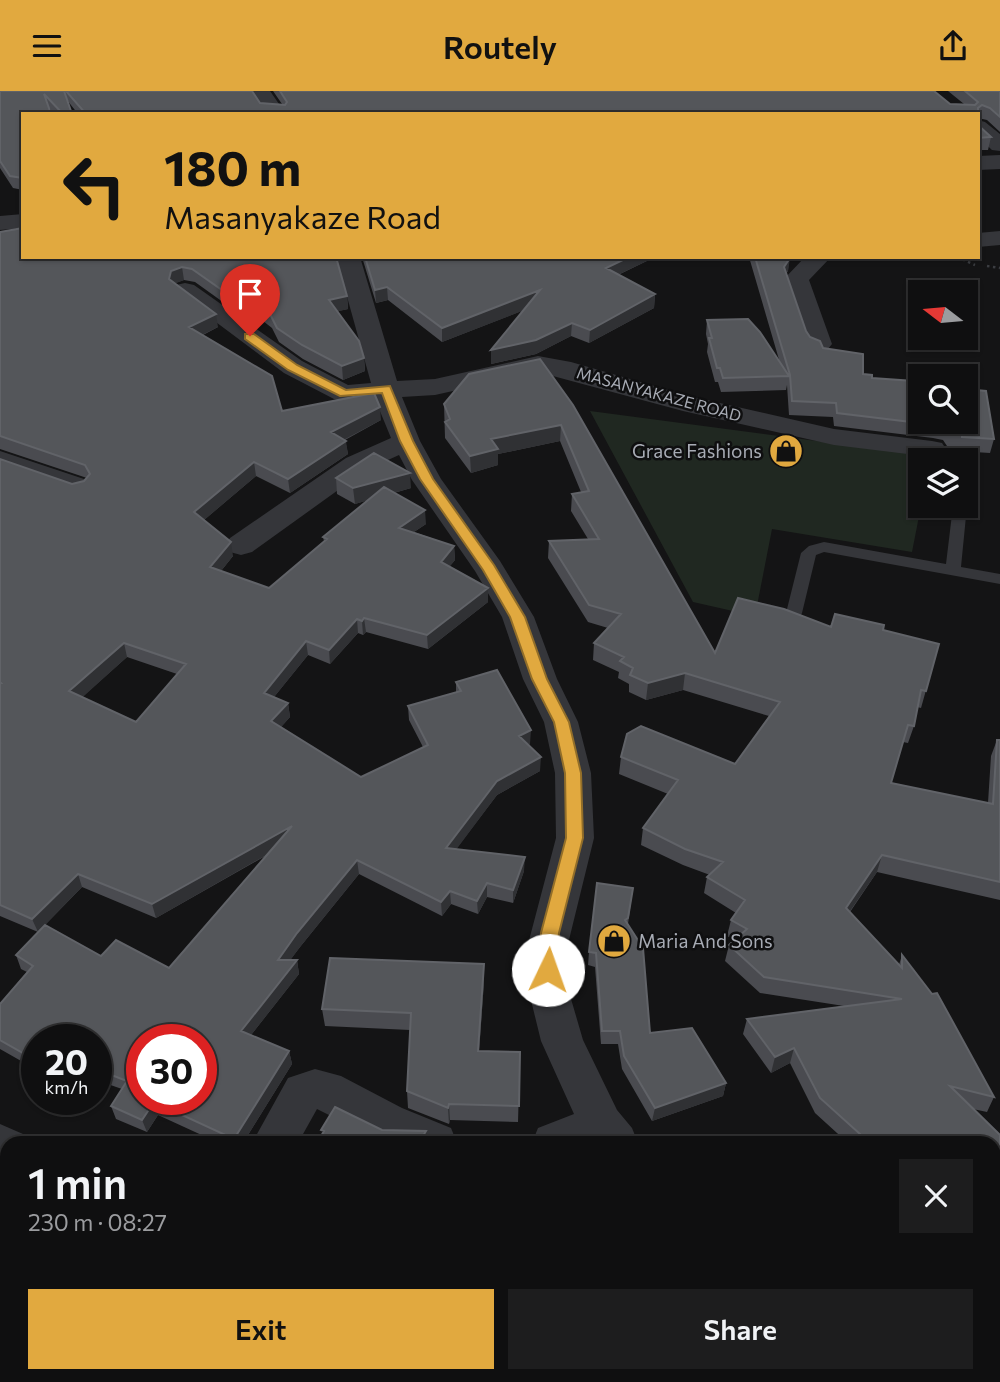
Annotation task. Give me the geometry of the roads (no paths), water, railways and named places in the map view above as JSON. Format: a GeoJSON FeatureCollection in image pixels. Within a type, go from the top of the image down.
{"type":"FeatureCollection","features":[{"type":"Feature","properties":{"kind":"street"},"geometry":{"type":"LineString","coordinates":[[259,91],[274,112]]}},
{"type":"Feature","properties":{"kind":"street"},"geometry":{"type":"LineString","coordinates":[[980,128],[1000,145]]}},
{"type":"Feature","properties":{"kind":"street"},"geometry":{"type":"LineString","coordinates":[[980,163],[1000,162]]}},
{"type":"Feature","properties":{"kind":"street"},"geometry":{"type":"LineString","coordinates":[[0,223],[21,221]]}},
{"type":"Feature","properties":{"kind":"street"},"geometry":{"type":"LineString","coordinates":[[980,240],[1000,238]]}},
{"type":"Feature","properties":{"kind":"street"},"geometry":{"type":"LineString","coordinates":[[349,259],[386,389],[406,441],[427,479],[489,568],[518,617],[540,679],[565,733],[574,784],[575,838],[547,948],[549,992],[562,1041],[608,1133]]}},
{"type":"Feature","properties":{"kind":"street"},"geometry":{"type":"LineString","coordinates":[[817,259],[796,279],[819,344]]}},
{"type":"Feature","properties":{"kind":"street","name":"MASANYAKAZE ROAD"},"geometry":{"type":"LineString","coordinates":[[185,290],[293,367],[344,393],[435,387],[538,364],[562,368],[683,403],[834,437],[924,448]]}},
{"type":"Feature","properties":{"kind":"street"},"geometry":{"type":"LineString","coordinates":[[242,545],[356,464],[406,441]]}},
{"type":"Feature","properties":{"kind":"street"},"geometry":{"type":"LineString","coordinates":[[0,460],[77,486]]}},
{"type":"Feature","properties":{"kind":"street"},"geometry":{"type":"LineString","coordinates":[[278,1136],[303,1092],[315,1089],[326,1090],[419,1136]]}},
{"type":"Feature","properties":{"kind":"lane"},"geometry":{"type":"LineString","coordinates":[[953,570],[959,518]]}},
{"type":"Feature","properties":{"kind":"lane"},"geometry":{"type":"LineString","coordinates":[[794,613],[806,559],[814,548],[824,547],[1000,579]]}},
{"type":"Feature","properties":{"kind":"place","name":"Grace Fashions"},"geometry":{"type":"Point","coordinates":[786,451]}},
{"type":"Feature","properties":{"kind":"place","name":"Maria And Sons"},"geometry":{"type":"Point","coordinates":[614,941]}}]}
